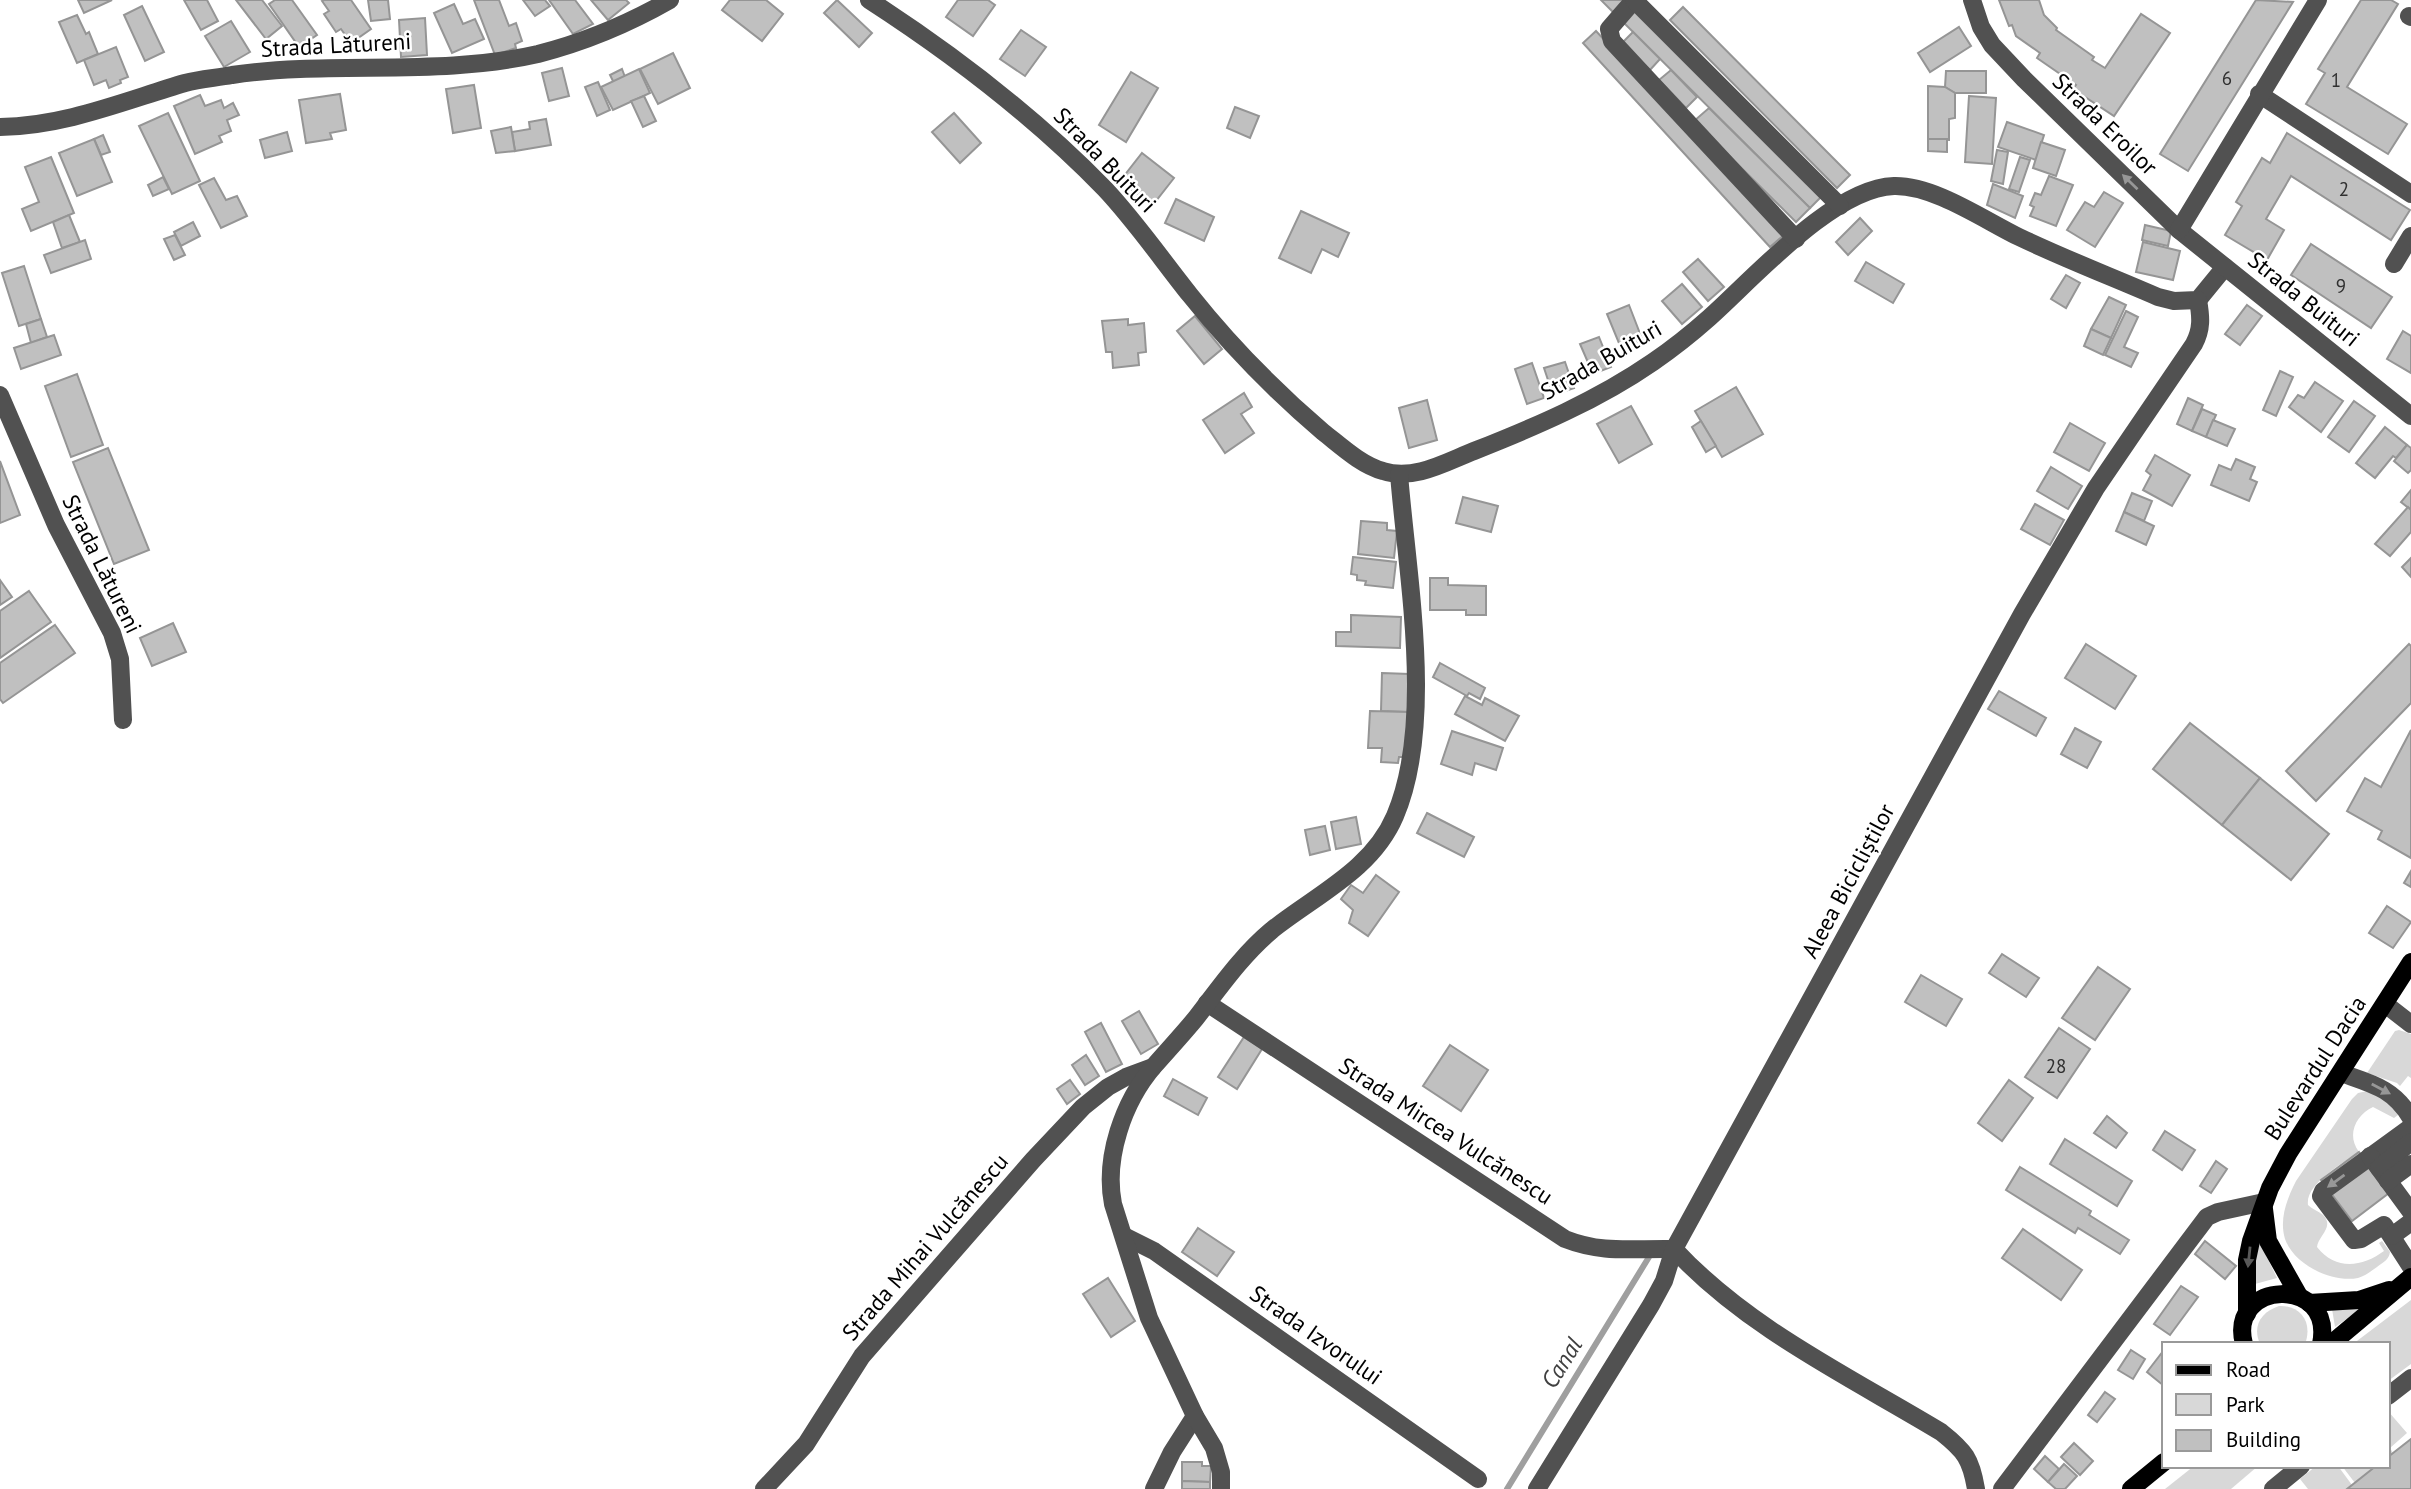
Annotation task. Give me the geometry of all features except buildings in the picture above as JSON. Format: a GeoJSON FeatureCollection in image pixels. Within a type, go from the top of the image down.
{"type":"FeatureCollection","features":[{"type":"Feature","properties":{"kind":"main road","name":"Bulevardul Dacia"},"geometry":{"type":"LineString","coordinates":[[2244,1342],[2248,1260],[2251,1241],[2264,1202],[2288,1154],[2411,962]]}},
{"type":"Feature","properties":{"kind":"main road"},"geometry":{"type":"LineString","coordinates":[[2264,1202],[2268,1241],[2304,1300],[2322,1323],[2321,1342]]}},
{"type":"Feature","properties":{"kind":"main road"},"geometry":{"type":"LineString","coordinates":[[2247,1314],[2254,1304],[2275,1293],[2287,1293],[2304,1300],[2358,1300],[2405,1282]]}},
{"type":"Feature","properties":{"kind":"main road"},"geometry":{"type":"LineString","coordinates":[[2333,1342],[2405,1282]]}},
{"type":"Feature","properties":{"kind":"main road"},"geometry":{"type":"LineString","coordinates":[[2131,1489],[2162,1464]]}},
{"type":"Feature","properties":{"kind":"street","name":"Strada Lătureni"},"geometry":{"type":"LineString","coordinates":[[0,127],[57,121],[188,83],[235,75],[289,69],[485,62],[536,54],[575,44],[618,28],[670,0]]}},
{"type":"Feature","properties":{"kind":"street","name":"Strada Buituri"},"geometry":{"type":"LineString","coordinates":[[869,0],[926,37],[1012,101],[1067,151],[1108,193],[1192,298],[1237,349],[1306,418],[1367,464],[1383,472],[1399,474],[1433,467],[1517,434],[1587,401],[1648,365],[1706,321],[1796,239],[1840,206],[1857,195],[1880,188],[1912,188],[1945,200],[2021,238],[2158,297],[2174,301],[2198,300],[2225,267],[2411,416]]}},
{"type":"Feature","properties":{"kind":"street"},"geometry":{"type":"LineString","coordinates":[[1796,239],[1612,41],[1609,29],[1634,0],[1840,206]]}},
{"type":"Feature","properties":{"kind":"street","name":"Strada Eroilor"},"geometry":{"type":"LineString","coordinates":[[1972,0],[1992,45],[2010,65],[2179,230],[2225,267]]}},
{"type":"Feature","properties":{"kind":"street"},"geometry":{"type":"LineString","coordinates":[[2179,230],[2318,0]]}},
{"type":"Feature","properties":{"kind":"street"},"geometry":{"type":"LineString","coordinates":[[2259,94],[2411,194]]}},
{"type":"Feature","properties":{"kind":"street"},"geometry":{"type":"LineString","coordinates":[[2394,264],[2411,236]]}},
{"type":"Feature","properties":{"kind":"street","name":"Aleea Bicicliștilor"},"geometry":{"type":"LineString","coordinates":[[1536,1489],[1651,1305],[1664,1281],[1674,1249],[2022,614],[2096,488],[2194,344],[2200,333],[2198,300]]}},
{"type":"Feature","properties":{"kind":"street","name":"Strada Lătureni"},"geometry":{"type":"LineString","coordinates":[[0,395],[55,525],[113,633],[120,659],[123,720]]}},
{"type":"Feature","properties":{"kind":"street"},"geometry":{"type":"LineString","coordinates":[[1221,1489],[1221,1472],[1214,1448],[1195,1416],[1149,1318],[1111,1194],[1110,1164],[1126,1114],[1153,1067],[1254,946],[1356,869],[1371,854],[1393,820],[1402,799],[1412,757],[1415,703],[1409,574],[1399,474]]}},
{"type":"Feature","properties":{"kind":"street","name":"Strada Mircea Vulcănescu"},"geometry":{"type":"LineString","coordinates":[[1207,1003],[1564,1239],[1587,1248],[1606,1250],[1674,1249]]}},
{"type":"Feature","properties":{"kind":"street"},"geometry":{"type":"LineString","coordinates":[[2385,1004],[2411,1024]]}},
{"type":"Feature","properties":{"kind":"street","name":"Strada Mihai Vulcănescu"},"geometry":{"type":"LineString","coordinates":[[764,1489],[806,1444],[862,1356],[1032,1160],[1083,1107],[1108,1087],[1153,1067]]}},
{"type":"Feature","properties":{"kind":"street"},"geometry":{"type":"LineString","coordinates":[[2341,1073],[2381,1087],[2399,1100],[2411,1118]]}},
{"type":"Feature","properties":{"kind":"street"},"geometry":{"type":"LineString","coordinates":[[2379,1168],[2411,1126]]}},
{"type":"Feature","properties":{"kind":"street"},"geometry":{"type":"LineString","coordinates":[[2379,1168],[2411,1142]]}},
{"type":"Feature","properties":{"kind":"street"},"geometry":{"type":"LineString","coordinates":[[2411,1164],[2379,1168],[2323,1191],[2322,1199],[2351,1239],[2357,1241],[2384,1225],[2411,1267]]}},
{"type":"Feature","properties":{"kind":"street"},"geometry":{"type":"LineString","coordinates":[[2379,1168],[2405,1192],[2411,1211]]}},
{"type":"Feature","properties":{"kind":"street"},"geometry":{"type":"LineString","coordinates":[[2002,1489],[2207,1217],[2264,1202]]}},
{"type":"Feature","properties":{"kind":"street"},"geometry":{"type":"LineString","coordinates":[[2392,1236],[2411,1222]]}},
{"type":"Feature","properties":{"kind":"street","name":"Strada Izvorului"},"geometry":{"type":"LineString","coordinates":[[1124,1236],[1154,1251],[1478,1479]]}},
{"type":"Feature","properties":{"kind":"street"},"geometry":{"type":"LineString","coordinates":[[1674,1249],[1698,1275],[1775,1333],[1962,1449],[1969,1460],[1976,1489]]}},
{"type":"Feature","properties":{"kind":"street"},"geometry":{"type":"LineString","coordinates":[[2390,1394],[2411,1378]]}},
{"type":"Feature","properties":{"kind":"street"},"geometry":{"type":"LineString","coordinates":[[1154,1489],[1172,1452],[1195,1416]]}},
{"type":"Feature","properties":{"kind":"street"},"geometry":{"type":"LineString","coordinates":[[2273,1489],[2299,1468]]}},
{"type":"Feature","properties":{"kind":"green space"},"geometry":{"type":"Polygon","coordinates":[[[2395,1031],[2411,1034],[2411,1078],[2408,1076],[2400,1086],[2367,1073],[2395,1031]]]}},
{"type":"Feature","properties":{"kind":"green space"},"geometry":{"type":"Polygon","coordinates":[[[2358,1093],[2376,1093],[2398,1111],[2398,1115],[2394,1118],[2373,1107],[2362,1115],[2353,1132],[2355,1146],[2359,1152],[2335,1168],[2312,1189],[2308,1205],[2326,1219],[2327,1227],[2317,1247],[2332,1260],[2349,1264],[2367,1260],[2384,1251],[2379,1243],[2382,1241],[2390,1252],[2385,1261],[2363,1276],[2337,1278],[2315,1270],[2297,1257],[2285,1239],[2283,1217],[2296,1181],[2352,1099],[2358,1093]]]}},
{"type":"Feature","properties":{"kind":"green space"},"geometry":{"type":"Polygon","coordinates":[[[2260,1243],[2277,1278],[2255,1284],[2257,1244],[2260,1243]]]}},
{"type":"Feature","properties":{"kind":"green space"},"geometry":{"type":"Polygon","coordinates":[[[2411,1300],[2411,1364],[2390,1380],[2390,1342],[2356,1342],[2411,1300]]]}},
{"type":"Feature","properties":{"kind":"green space"},"geometry":{"type":"Polygon","coordinates":[[[2287,1306],[2299,1312],[2306,1322],[2306,1342],[2259,1342],[2257,1331],[2260,1320],[2273,1309],[2287,1306]]]}},
{"type":"Feature","properties":{"kind":"green space"},"geometry":{"type":"Polygon","coordinates":[[[2332,1309],[2361,1309],[2335,1327],[2332,1309]]]}},
{"type":"Feature","properties":{"kind":"green space"},"geometry":{"type":"Polygon","coordinates":[[[2390,1413],[2407,1433],[2390,1448],[2390,1413]]]}},
{"type":"Feature","properties":{"kind":"green space"},"geometry":{"type":"Polygon","coordinates":[[[2191,1468],[2256,1468],[2231,1489],[2165,1489],[2191,1468]]]}},
{"type":"Feature","properties":{"kind":"green space"},"geometry":{"type":"Polygon","coordinates":[[[2314,1468],[2339,1468],[2352,1485],[2347,1489],[2308,1489],[2300,1479],[2314,1468]]]}},
{"type":"Feature","properties":{"kind":"green space"},"geometry":{"type":"Polygon","coordinates":[[[2344,1468],[2374,1468],[2355,1483],[2344,1468]]]}},
{"type":"Feature","properties":{"kind":"waterway","name":"Canal"},"geometry":{"type":"LineString","coordinates":[[1507,1489],[1649,1257]]}}]}
